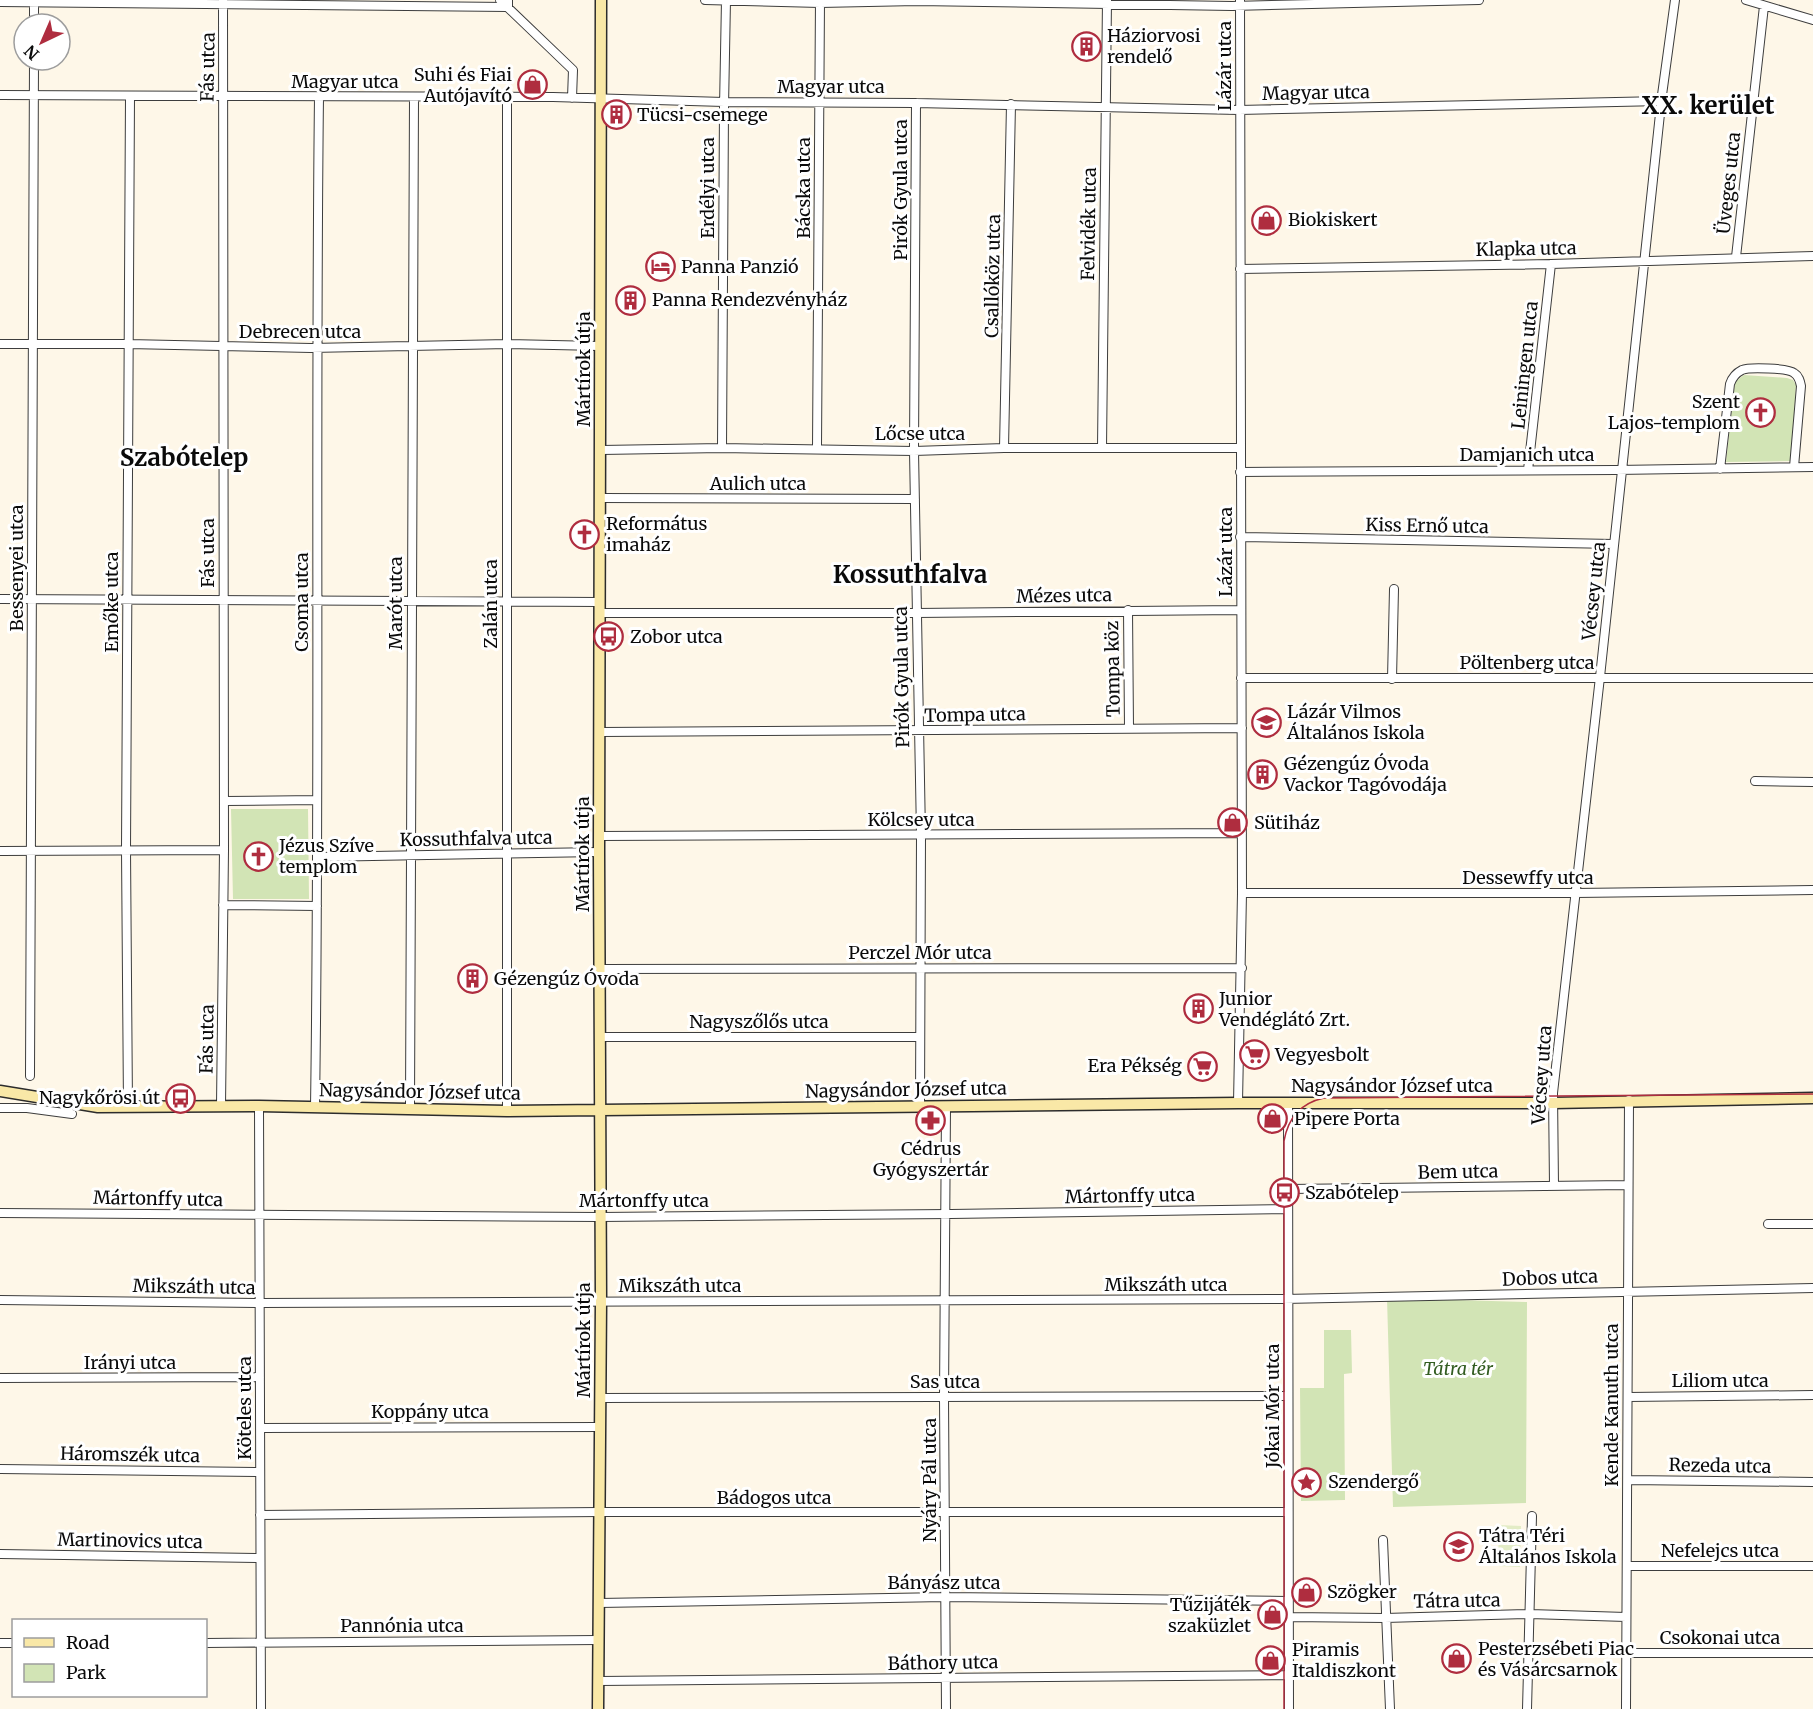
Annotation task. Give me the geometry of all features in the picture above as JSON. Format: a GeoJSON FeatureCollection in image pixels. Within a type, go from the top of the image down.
{"type":"FeatureCollection","features":[{"type":"Feature","properties":{"kind":"street"},"geometry":{"type":"LineString","coordinates":[[465,6],[476,0]]}},
{"type":"Feature","properties":{"kind":"street"},"geometry":{"type":"LineString","coordinates":[[500,0],[508,3],[573,70],[572,98]]}},
{"type":"Feature","properties":{"kind":"street","name":"Mártírok útja"},"geometry":{"type":"LineString","coordinates":[[598,1709],[601,1512],[600,0]]}},
{"type":"Feature","properties":{"kind":"street"},"geometry":{"type":"LineString","coordinates":[[705,0],[1240,3],[1479,0]]}},
{"type":"Feature","properties":{"kind":"street","name":"Erdélyi utca"},"geometry":{"type":"LineString","coordinates":[[722,448],[726,0]]}},
{"type":"Feature","properties":{"kind":"street","name":"Vécsey utca"},"geometry":{"type":"LineString","coordinates":[[1554,1186],[1553,1102],[1662,101],[1675,0]]}},
{"type":"Feature","properties":{"kind":"street"},"geometry":{"type":"LineString","coordinates":[[1746,0],[1813,20]]}},
{"type":"Feature","properties":{"kind":"street"},"geometry":{"type":"LineString","coordinates":[[0,2],[316,2],[465,6],[508,3]]}},
{"type":"Feature","properties":{"kind":"street","name":"Fás utca"},"geometry":{"type":"LineString","coordinates":[[221,1106],[224,850],[223,2]]}},
{"type":"Feature","properties":{"kind":"street","name":"Bácska utca"},"geometry":{"type":"LineString","coordinates":[[818,448],[820,2]]}},
{"type":"Feature","properties":{"kind":"street","name":"Felvidék utca"},"geometry":{"type":"LineString","coordinates":[[1102,448],[1107,2]]}},
{"type":"Feature","properties":{"kind":"street","name":"Lázár utca"},"geometry":{"type":"LineString","coordinates":[[1238,1103],[1242,968],[1240,3]]}},
{"type":"Feature","properties":{"kind":"street","name":"Üveges utca"},"geometry":{"type":"LineString","coordinates":[[1736,257],[1764,6]]}},
{"type":"Feature","properties":{"kind":"street","name":"Bessenyei utca"},"geometry":{"type":"LineString","coordinates":[[30,1076],[34,72]]}},
{"type":"Feature","properties":{"kind":"street","name":"Magyar utca"},"geometry":{"type":"LineString","coordinates":[[0,95],[572,98],[724,102],[1011,104],[1239,110],[1662,101]]}},
{"type":"Feature","properties":{"kind":"street","name":"Emőke utca"},"geometry":{"type":"LineString","coordinates":[[128,1107],[126,850],[130,96]]}},
{"type":"Feature","properties":{"kind":"street","name":"Csoma utca"},"geometry":{"type":"LineString","coordinates":[[315,1107],[318,857],[316,800],[319,97]]}},
{"type":"Feature","properties":{"kind":"street","name":"Marót utca"},"geometry":{"type":"LineString","coordinates":[[410,1108],[414,97]]}},
{"type":"Feature","properties":{"kind":"street","name":"Zalán utca"},"geometry":{"type":"LineString","coordinates":[[507,98],[507,1111]]}},
{"type":"Feature","properties":{"kind":"street","name":"Pirók Gyula utca"},"geometry":{"type":"LineString","coordinates":[[916,103],[914,451],[921,835],[920,1106]]}},
{"type":"Feature","properties":{"kind":"street","name":"Csallóköz utca"},"geometry":{"type":"LineString","coordinates":[[1004,448],[1011,104]]}},
{"type":"Feature","properties":{"kind":"street","name":"Klapka utca"},"geometry":{"type":"LineString","coordinates":[[1240,269],[1551,264],[1813,256]]}},
{"type":"Feature","properties":{"kind":"street","name":"Leiningen utca"},"geometry":{"type":"LineString","coordinates":[[1528,470],[1551,264]]}},
{"type":"Feature","properties":{"kind":"street","name":"Debrecen utca"},"geometry":{"type":"LineString","coordinates":[[0,344],[318,348],[508,344],[600,346]]}},
{"type":"Feature","properties":{"kind":"street"},"geometry":{"type":"LineString","coordinates":[[1720,469],[1730,384],[1736,374],[1746,369],[1787,370],[1797,375],[1801,386],[1794,467]]}},
{"type":"Feature","properties":{"kind":"street","name":"Lőcse utca"},"geometry":{"type":"LineString","coordinates":[[601,450],[818,448],[914,451],[1004,448],[1240,448]]}},
{"type":"Feature","properties":{"kind":"street","name":"Damjanich utca"},"geometry":{"type":"LineString","coordinates":[[1240,472],[1813,467]]}},
{"type":"Feature","properties":{"kind":"street","name":"Aulich utca"},"geometry":{"type":"LineString","coordinates":[[600,498],[915,499]]}},
{"type":"Feature","properties":{"kind":"street","name":"Kiss Ernő utca"},"geometry":{"type":"LineString","coordinates":[[1240,537],[1613,544]]}},
{"type":"Feature","properties":{"kind":"street"},"geometry":{"type":"LineString","coordinates":[[1392,678],[1394,589]]}},
{"type":"Feature","properties":{"kind":"street"},"geometry":{"type":"LineString","coordinates":[[0,599],[506,600],[600,607]]}},
{"type":"Feature","properties":{"kind":"street","name":"Mézes utca"},"geometry":{"type":"LineString","coordinates":[[600,607],[916,613],[1241,610]]}},
{"type":"Feature","properties":{"kind":"street","name":"Tompa köz"},"geometry":{"type":"LineString","coordinates":[[1128,610],[1129,728]]}},
{"type":"Feature","properties":{"kind":"street","name":"Pöltenberg utca"},"geometry":{"type":"LineString","coordinates":[[1241,678],[1813,678]]}},
{"type":"Feature","properties":{"kind":"street","name":"Tompa utca"},"geometry":{"type":"LineString","coordinates":[[600,732],[1242,728]]}},
{"type":"Feature","properties":{"kind":"street"},"geometry":{"type":"LineString","coordinates":[[1755,781],[1813,782]]}},
{"type":"Feature","properties":{"kind":"street"},"geometry":{"type":"LineString","coordinates":[[224,801],[316,800]]}},
{"type":"Feature","properties":{"kind":"street","name":"Kölcsey utca"},"geometry":{"type":"LineString","coordinates":[[599,836],[1242,833]]}},
{"type":"Feature","properties":{"kind":"street"},"geometry":{"type":"LineString","coordinates":[[0,851],[224,850]]}},
{"type":"Feature","properties":{"kind":"street","name":"Kossuthfalva utca"},"geometry":{"type":"LineString","coordinates":[[318,857],[599,852]]}},
{"type":"Feature","properties":{"kind":"street","name":"Dessewffy utca"},"geometry":{"type":"LineString","coordinates":[[1242,893],[1813,890]]}},
{"type":"Feature","properties":{"kind":"street"},"geometry":{"type":"LineString","coordinates":[[223,905],[317,906]]}},
{"type":"Feature","properties":{"kind":"street","name":"Perczel Mór utca"},"geometry":{"type":"LineString","coordinates":[[599,969],[1242,968]]}},
{"type":"Feature","properties":{"kind":"street","name":"Nagyszőlős utca"},"geometry":{"type":"LineString","coordinates":[[600,1037],[919,1037]]}},
{"type":"Feature","properties":{"kind":"street","name":"Nagysándor József utca"},"geometry":{"type":"LineString","coordinates":[[0,1091],[88,1106],[259,1106],[507,1111],[1813,1098]]}},
{"type":"Feature","properties":{"kind":"street","name":"Kende Kanuth utca"},"geometry":{"type":"LineString","coordinates":[[1626,1709],[1629,1100]]}},
{"type":"Feature","properties":{"kind":"street","name":"Jókai Mór utca"},"geometry":{"type":"LineString","coordinates":[[1288,1103],[1288,1709]]}},
{"type":"Feature","properties":{"kind":"street","name":"Köteles utca"},"geometry":{"type":"LineString","coordinates":[[259,1106],[261,1709]]}},
{"type":"Feature","properties":{"kind":"street","name":"Nyáry Pál utca"},"geometry":{"type":"LineString","coordinates":[[946,1106],[944,1397],[946,1709]]}},
{"type":"Feature","properties":{"kind":"street"},"geometry":{"type":"LineString","coordinates":[[0,1108],[27,1108],[72,1114]]}},
{"type":"Feature","properties":{"kind":"street","name":"Bem utca"},"geometry":{"type":"LineString","coordinates":[[1288,1189],[1627,1185]]}},
{"type":"Feature","properties":{"kind":"street","name":"Mártonffy utca"},"geometry":{"type":"LineString","coordinates":[[0,1213],[600,1217],[1288,1209]]}},
{"type":"Feature","properties":{"kind":"street"},"geometry":{"type":"LineString","coordinates":[[1768,1224],[1813,1224]]}},
{"type":"Feature","properties":{"kind":"street","name":"Dobos utca"},"geometry":{"type":"LineString","coordinates":[[1288,1299],[1813,1288]]}},
{"type":"Feature","properties":{"kind":"street","name":"Mikszáth utca"},"geometry":{"type":"LineString","coordinates":[[0,1300],[260,1303],[1288,1299]]}},
{"type":"Feature","properties":{"kind":"street","name":"Irányi utca"},"geometry":{"type":"LineString","coordinates":[[0,1378],[260,1377]]}},
{"type":"Feature","properties":{"kind":"street","name":"Liliom utca"},"geometry":{"type":"LineString","coordinates":[[1628,1397],[1813,1395]]}},
{"type":"Feature","properties":{"kind":"street","name":"Sas utca"},"geometry":{"type":"LineString","coordinates":[[601,1398],[1288,1396]]}},
{"type":"Feature","properties":{"kind":"street","name":"Koppány utca"},"geometry":{"type":"LineString","coordinates":[[260,1428],[601,1427]]}},
{"type":"Feature","properties":{"kind":"street","name":"Háromszék utca"},"geometry":{"type":"LineString","coordinates":[[0,1469],[260,1472]]}},
{"type":"Feature","properties":{"kind":"street","name":"Rezeda utca"},"geometry":{"type":"LineString","coordinates":[[1628,1480],[1813,1482]]}},
{"type":"Feature","properties":{"kind":"street","name":"Bádogos utca"},"geometry":{"type":"LineString","coordinates":[[260,1515],[601,1512],[1288,1512]]}},
{"type":"Feature","properties":{"kind":"street"},"geometry":{"type":"LineString","coordinates":[[1527,1709],[1532,1516]]}},
{"type":"Feature","properties":{"kind":"street"},"geometry":{"type":"LineString","coordinates":[[1383,1540],[1390,1709]]}},
{"type":"Feature","properties":{"kind":"street","name":"Martinovics utca"},"geometry":{"type":"LineString","coordinates":[[0,1554],[260,1558]]}},
{"type":"Feature","properties":{"kind":"street","name":"Nefelejcs utca"},"geometry":{"type":"LineString","coordinates":[[1627,1566],[1813,1566]]}},
{"type":"Feature","properties":{"kind":"street","name":"Bányász utca"},"geometry":{"type":"LineString","coordinates":[[599,1603],[945,1598],[1288,1601]]}},
{"type":"Feature","properties":{"kind":"street"},"geometry":{"type":"LineString","coordinates":[[1288,1617],[1385,1618],[1395,1613],[1511,1610],[1530,1614],[1626,1617]]}},
{"type":"Feature","properties":{"kind":"street","name":"Pannónia utca"},"geometry":{"type":"LineString","coordinates":[[207,1642],[598,1640]]}},
{"type":"Feature","properties":{"kind":"street","name":"Csokonai utca"},"geometry":{"type":"LineString","coordinates":[[1626,1653],[1813,1653]]}},
{"type":"Feature","properties":{"kind":"street","name":"Báthory utca"},"geometry":{"type":"LineString","coordinates":[[599,1681],[1288,1675]]}},
{"type":"Feature","properties":{"kind":"green space"},"geometry":{"type":"Polygon","coordinates":[[[1744,375],[1787,378],[1793,380],[1796,385],[1791,461],[1726,462],[1735,382],[1744,375]]]}},
{"type":"Feature","properties":{"kind":"green space"},"geometry":{"type":"Polygon","coordinates":[[[231,809],[308,809],[309,899],[233,899],[231,809]]]}},
{"type":"Feature","properties":{"kind":"green space","name":"Tátra tér"},"geometry":{"type":"Polygon","coordinates":[[[1387,1298],[1527,1302],[1526,1503],[1393,1507],[1387,1298]]]}},
{"type":"Feature","properties":{"kind":"green space"},"geometry":{"type":"Polygon","coordinates":[[[1324,1330],[1351,1330],[1352,1373],[1344,1374],[1345,1500],[1301,1501],[1300,1388],[1324,1388],[1324,1330]]]}},
{"type":"Feature","properties":{"kind":"green space"},"geometry":{"type":"Polygon","coordinates":[[[1499,1525],[1521,1526],[1520,1567],[1498,1566],[1499,1525]]]}},
{"type":"Feature","properties":{"kind":"tram line"},"geometry":{"type":"LineString","coordinates":[[1284,1709],[1284,1141],[1289,1125],[1297,1113],[1316,1100],[1324,1098],[1813,1094]]}},
{"type":"Feature","properties":{"kind":"place","name":"Háziorvosi rendelő"},"geometry":{"type":"Point","coordinates":[1086,46]}},
{"type":"Feature","properties":{"kind":"place","name":"Suhi és Fiai Autójavító"},"geometry":{"type":"Point","coordinates":[533,85]}},
{"type":"Feature","properties":{"kind":"place","name":"Tücsi-csemege"},"geometry":{"type":"Point","coordinates":[616,115]}},
{"type":"Feature","properties":{"kind":"place","name":"Biokiskert"},"geometry":{"type":"Point","coordinates":[1267,220]}},
{"type":"Feature","properties":{"kind":"place","name":"Panna Panzió"},"geometry":{"type":"Point","coordinates":[660,267]}},
{"type":"Feature","properties":{"kind":"place","name":"Panna Rendezvényház"},"geometry":{"type":"Point","coordinates":[631,300]}},
{"type":"Feature","properties":{"kind":"place","name":"Szent Lajos-templom"},"geometry":{"type":"Point","coordinates":[1761,412]}},
{"type":"Feature","properties":{"kind":"place","name":"Református imaház"},"geometry":{"type":"Point","coordinates":[585,534]}},
{"type":"Feature","properties":{"kind":"place","name":"Zobor utca"},"geometry":{"type":"Point","coordinates":[609,637]}},
{"type":"Feature","properties":{"kind":"place","name":"Lázár Vilmos Általános Iskola"},"geometry":{"type":"Point","coordinates":[1266,722]}},
{"type":"Feature","properties":{"kind":"place","name":"Gézengúz Óvoda Vackor Tagóvodája"},"geometry":{"type":"Point","coordinates":[1263,774]}},
{"type":"Feature","properties":{"kind":"place","name":"Sütiház"},"geometry":{"type":"Point","coordinates":[1233,823]}},
{"type":"Feature","properties":{"kind":"place","name":"Jézus Szíve templom"},"geometry":{"type":"Point","coordinates":[258,856]}},
{"type":"Feature","properties":{"kind":"place","name":"Gézengúz Óvoda"},"geometry":{"type":"Point","coordinates":[473,979]}},
{"type":"Feature","properties":{"kind":"place","name":"Junior Vendéglátó Zrt."},"geometry":{"type":"Point","coordinates":[1198,1009]}},
{"type":"Feature","properties":{"kind":"place","name":"Vegyesbolt"},"geometry":{"type":"Point","coordinates":[1254,1055]}},
{"type":"Feature","properties":{"kind":"place","name":"Era Pékség"},"geometry":{"type":"Point","coordinates":[1203,1066]}},
{"type":"Feature","properties":{"kind":"place","name":"Nagykőrösi út"},"geometry":{"type":"Point","coordinates":[181,1098]}},
{"type":"Feature","properties":{"kind":"place","name":"Pipere Porta"},"geometry":{"type":"Point","coordinates":[1273,1119]}},
{"type":"Feature","properties":{"kind":"place","name":"Cédrus Gyógyszertár"},"geometry":{"type":"Point","coordinates":[931,1120]}},
{"type":"Feature","properties":{"kind":"place","name":"Szabótelep"},"geometry":{"type":"Point","coordinates":[1284,1193]}},
{"type":"Feature","properties":{"kind":"place","name":"Szendergő"},"geometry":{"type":"Point","coordinates":[1307,1482]}},
{"type":"Feature","properties":{"kind":"place","name":"Tátra Téri Általános Iskola"},"geometry":{"type":"Point","coordinates":[1458,1546]}},
{"type":"Feature","properties":{"kind":"place","name":"Szögker"},"geometry":{"type":"Point","coordinates":[1306,1592]}},
{"type":"Feature","properties":{"kind":"place","name":"Tűzijáték szaküzlet"},"geometry":{"type":"Point","coordinates":[1272,1615]}},
{"type":"Feature","properties":{"kind":"place","name":"Pesterzsébeti Piac és Vásárcsarnok"},"geometry":{"type":"Point","coordinates":[1457,1659]}},
{"type":"Feature","properties":{"kind":"place","name":"Piramis Italdiszkont"},"geometry":{"type":"Point","coordinates":[1271,1660]}},
{"type":"Feature","properties":{"kind":"district","name":"XX. kerület"},"geometry":{"type":"Point","coordinates":[1708,106]}},
{"type":"Feature","properties":{"kind":"district","name":"Szabótelep"},"geometry":{"type":"Point","coordinates":[184,458]}},
{"type":"Feature","properties":{"kind":"district","name":"Kossuthfalva"},"geometry":{"type":"Point","coordinates":[910,575]}}]}
